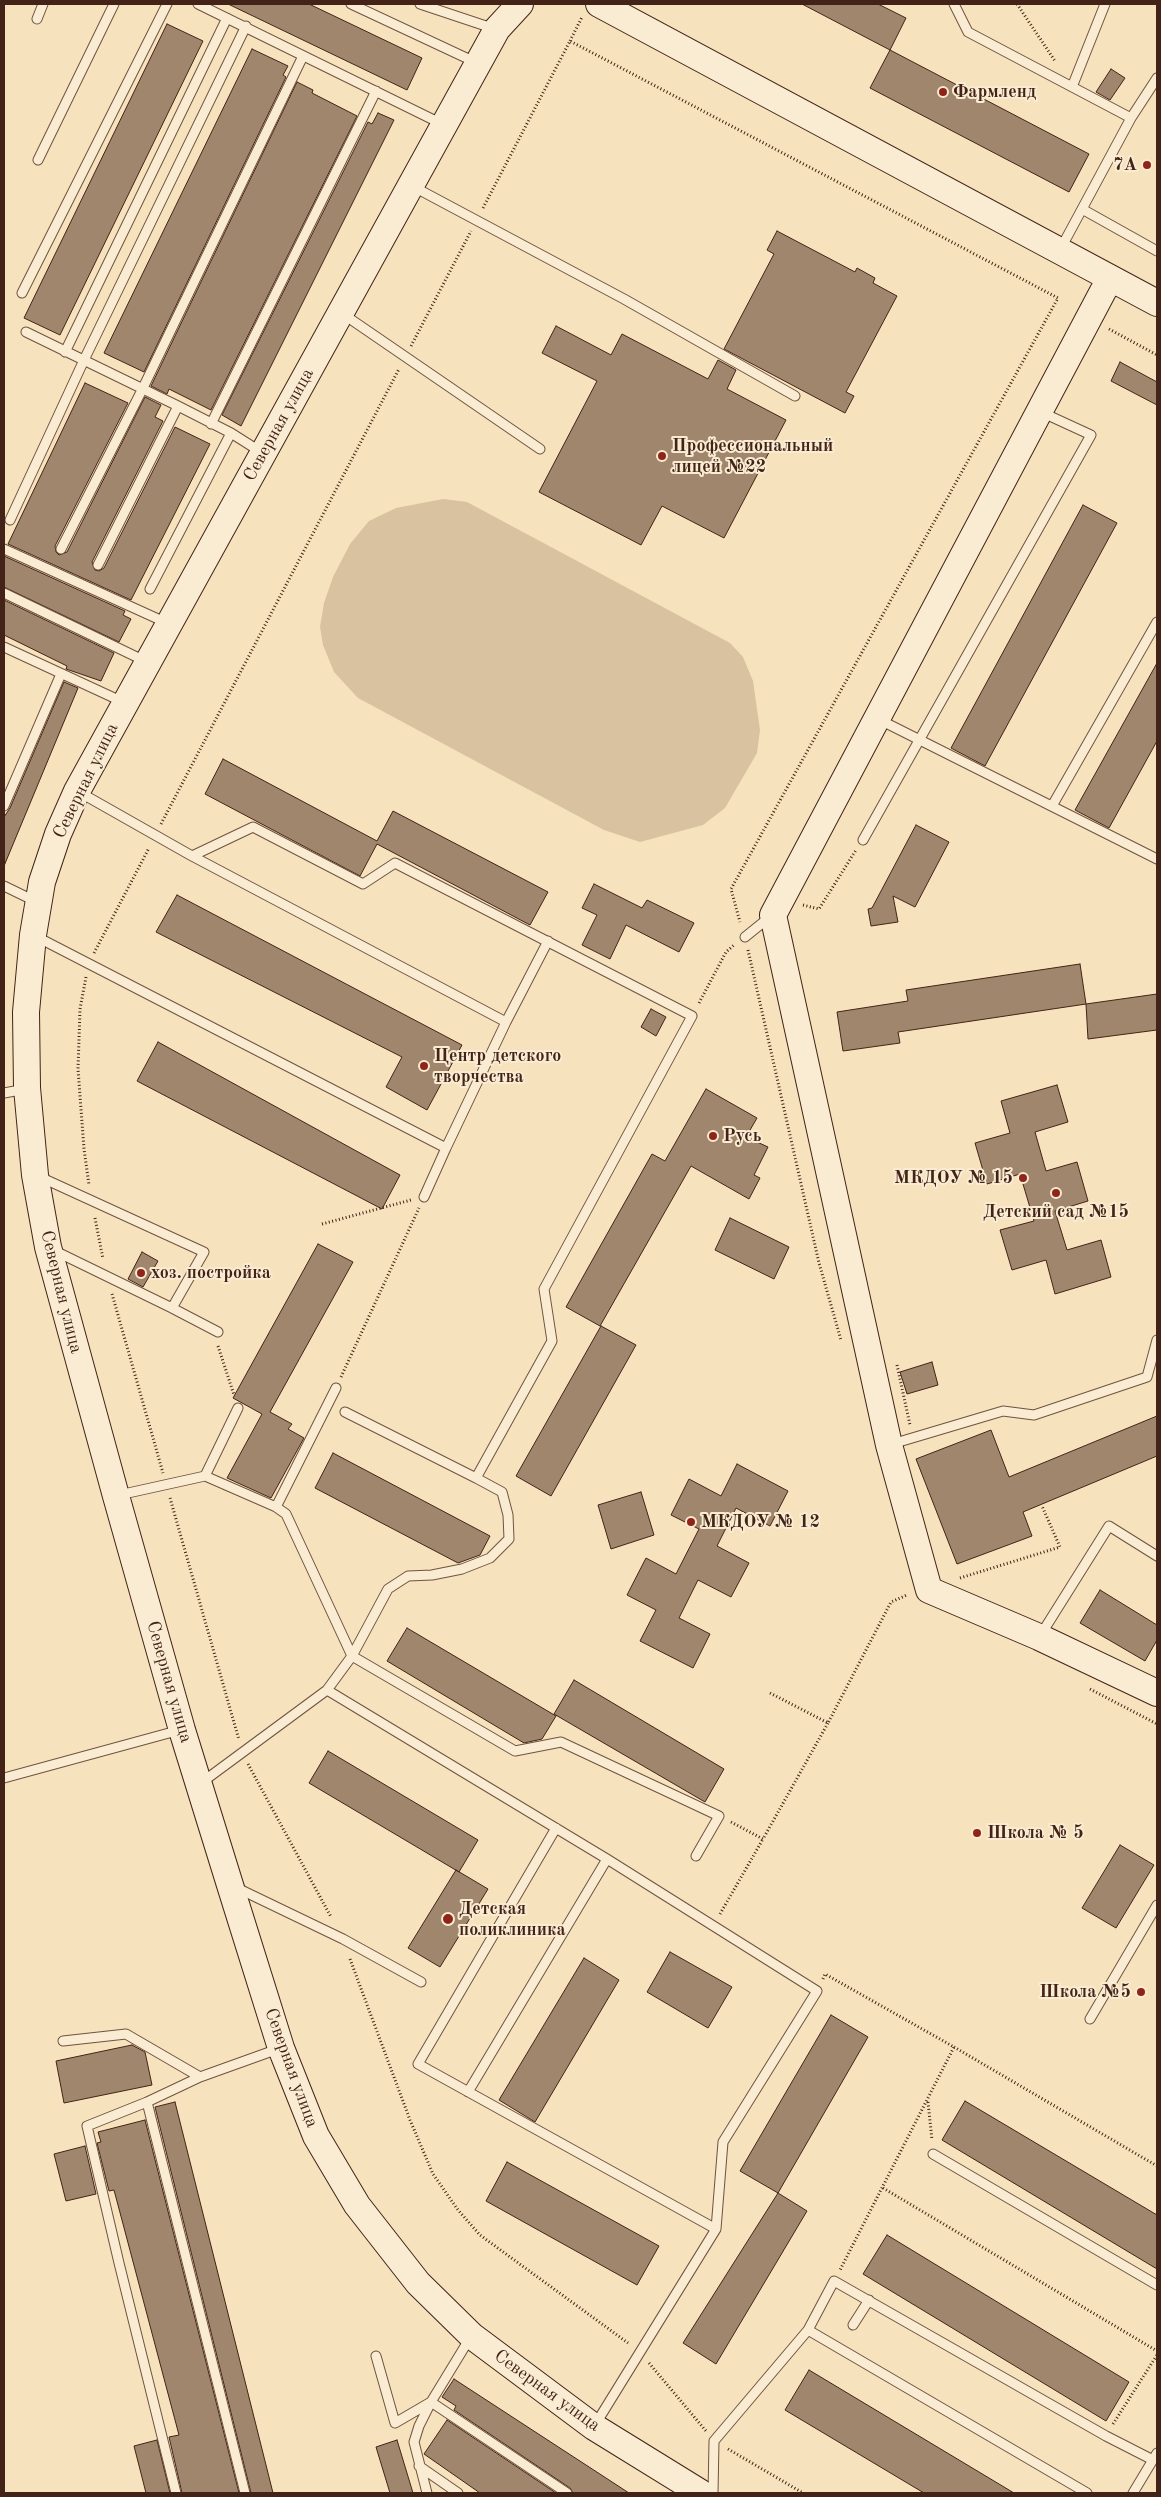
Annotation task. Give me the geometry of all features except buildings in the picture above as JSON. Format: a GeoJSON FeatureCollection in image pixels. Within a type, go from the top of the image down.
{"type":"FeatureCollection","features":[{"type":"Feature","properties":{"kind":"street","name":"Северная улица"},"geometry":{"type":"LineString","coordinates":[[520,4],[497,29],[77,791],[58,834],[42,882],[33,935],[16,1091],[35,1175],[48,1247],[182,1730],[281,2048],[316,2136],[357,2205],[418,2282],[472,2336],[594,2427],[701,2493]]}},
{"type":"Feature","properties":{"kind":"street"},"geometry":{"type":"LineString","coordinates":[[592,7],[1157,303]]}},
{"type":"Feature","properties":{"kind":"street"},"geometry":{"type":"LineString","coordinates":[[1110,278],[773,915],[898,1442],[928,1590],[1039,1637],[1156,1690]]}},
{"type":"Feature","properties":{"kind":"lane"},"geometry":{"type":"LineString","coordinates":[[37,19],[43,4]]}},
{"type":"Feature","properties":{"kind":"lane"},"geometry":{"type":"LineString","coordinates":[[38,160],[114,4]]}},
{"type":"Feature","properties":{"kind":"lane"},"geometry":{"type":"LineString","coordinates":[[22,293],[166,4]]}},
{"type":"Feature","properties":{"kind":"lane"},"geometry":{"type":"LineString","coordinates":[[198,4],[445,125]]}},
{"type":"Feature","properties":{"kind":"lane"},"geometry":{"type":"LineString","coordinates":[[351,4],[478,64]]}},
{"type":"Feature","properties":{"kind":"lane"},"geometry":{"type":"LineString","coordinates":[[420,4],[497,29]]}},
{"type":"Feature","properties":{"kind":"lane"},"geometry":{"type":"LineString","coordinates":[[954,4],[968,32],[1131,118]]}},
{"type":"Feature","properties":{"kind":"lane"},"geometry":{"type":"LineString","coordinates":[[1072,86],[1105,4]]}},
{"type":"Feature","properties":{"kind":"lane"},"geometry":{"type":"LineString","coordinates":[[64,352],[227,18]]}},
{"type":"Feature","properties":{"kind":"lane"},"geometry":{"type":"LineString","coordinates":[[10,520],[84,360],[246,26]]}},
{"type":"Feature","properties":{"kind":"lane"},"geometry":{"type":"LineString","coordinates":[[61,550],[142,390],[303,56]]}},
{"type":"Feature","properties":{"kind":"lane"},"geometry":{"type":"LineString","coordinates":[[1059,250],[1131,118],[1157,78]]}},
{"type":"Feature","properties":{"kind":"lane"},"geometry":{"type":"LineString","coordinates":[[211,424],[376,91]]}},
{"type":"Feature","properties":{"kind":"lane"},"geometry":{"type":"LineString","coordinates":[[411,185],[624,299],[795,396]]}},
{"type":"Feature","properties":{"kind":"lane"},"geometry":{"type":"LineString","coordinates":[[1082,209],[1157,251]]}},
{"type":"Feature","properties":{"kind":"lane"},"geometry":{"type":"LineString","coordinates":[[341,313],[540,448]]}},
{"type":"Feature","properties":{"kind":"lane"},"geometry":{"type":"LineString","coordinates":[[26,332],[231,433],[263,453]]}},
{"type":"Feature","properties":{"kind":"lane"},"geometry":{"type":"LineString","coordinates":[[98,566],[178,406]]}},
{"type":"Feature","properties":{"kind":"lane"},"geometry":{"type":"LineString","coordinates":[[863,840],[1091,435],[1039,411]]}},
{"type":"Feature","properties":{"kind":"lane"},"geometry":{"type":"LineString","coordinates":[[150,589],[231,433]]}},
{"type":"Feature","properties":{"kind":"lane"},"geometry":{"type":"LineString","coordinates":[[4,549],[169,624]]}},
{"type":"Feature","properties":{"kind":"lane"},"geometry":{"type":"LineString","coordinates":[[4,593],[148,662]]}},
{"type":"Feature","properties":{"kind":"lane"},"geometry":{"type":"LineString","coordinates":[[1052,806],[1157,622]]}},
{"type":"Feature","properties":{"kind":"lane"},"geometry":{"type":"LineString","coordinates":[[4,647],[125,703]]}},
{"type":"Feature","properties":{"kind":"lane"},"geometry":{"type":"LineString","coordinates":[[4,806],[61,674]]}},
{"type":"Feature","properties":{"kind":"lane"},"geometry":{"type":"LineString","coordinates":[[878,718],[1157,859]]}},
{"type":"Feature","properties":{"kind":"lane"},"geometry":{"type":"LineString","coordinates":[[77,791],[192,856],[506,1022]]}},
{"type":"Feature","properties":{"kind":"lane"},"geometry":{"type":"LineString","coordinates":[[192,856],[253,827],[363,884],[395,863],[692,1016],[544,1289],[552,1341],[476,1478]]}},
{"type":"Feature","properties":{"kind":"lane"},"geometry":{"type":"LineString","coordinates":[[4,886],[39,903]]}},
{"type":"Feature","properties":{"kind":"lane"},"geometry":{"type":"LineString","coordinates":[[745,937],[773,915]]}},
{"type":"Feature","properties":{"kind":"lane"},"geometry":{"type":"LineString","coordinates":[[33,935],[446,1148]]}},
{"type":"Feature","properties":{"kind":"lane"},"geometry":{"type":"LineString","coordinates":[[424,1197],[506,1022],[548,941]]}},
{"type":"Feature","properties":{"kind":"lane"},"geometry":{"type":"LineString","coordinates":[[35,1175],[204,1252],[172,1308]]}},
{"type":"Feature","properties":{"kind":"lane"},"geometry":{"type":"LineString","coordinates":[[48,1247],[218,1332]]}},
{"type":"Feature","properties":{"kind":"lane"},"geometry":{"type":"LineString","coordinates":[[898,1442],[1003,1411],[1034,1415],[1147,1377],[1157,1340]]}},
{"type":"Feature","properties":{"kind":"lane"},"geometry":{"type":"LineString","coordinates":[[276,1506],[336,1388]]}},
{"type":"Feature","properties":{"kind":"lane"},"geometry":{"type":"LineString","coordinates":[[205,1476],[238,1408]]}},
{"type":"Feature","properties":{"kind":"lane"},"geometry":{"type":"LineString","coordinates":[[198,1785],[327,1690],[352,1656],[388,1590],[401,1579],[419,1574],[432,1575],[462,1569],[490,1558],[509,1539],[508,1515],[502,1492],[345,1412]]}},
{"type":"Feature","properties":{"kind":"lane"},"geometry":{"type":"LineString","coordinates":[[116,1496],[205,1476],[276,1506],[286,1514],[352,1656],[515,1751],[561,1742],[719,1816],[696,1856]]}},
{"type":"Feature","properties":{"kind":"lane"},"geometry":{"type":"LineString","coordinates":[[1039,1637],[1109,1526],[1157,1556]]}},
{"type":"Feature","properties":{"kind":"lane"},"geometry":{"type":"LineString","coordinates":[[327,1690],[714,1924],[817,1991],[723,2142],[716,2229],[594,2427]]}},
{"type":"Feature","properties":{"kind":"lane"},"geometry":{"type":"LineString","coordinates":[[4,1778],[182,1730]]}},
{"type":"Feature","properties":{"kind":"lane"},"geometry":{"type":"LineString","coordinates":[[556,1828],[418,2064],[716,2229]]}},
{"type":"Feature","properties":{"kind":"lane"},"geometry":{"type":"LineString","coordinates":[[468,2092],[607,1859]]}},
{"type":"Feature","properties":{"kind":"lane"},"geometry":{"type":"LineString","coordinates":[[230,1885],[343,1939],[422,1982]]}},
{"type":"Feature","properties":{"kind":"lane"},"geometry":{"type":"LineString","coordinates":[[1090,2019],[1157,1905]]}},
{"type":"Feature","properties":{"kind":"lane"},"geometry":{"type":"LineString","coordinates":[[63,2041],[126,2034],[200,2076]]}},
{"type":"Feature","properties":{"kind":"lane"},"geometry":{"type":"LineString","coordinates":[[176,2493],[87,2126],[147,2102],[200,2076],[281,2048]]}},
{"type":"Feature","properties":{"kind":"lane"},"geometry":{"type":"LineString","coordinates":[[147,2102],[245,2493]]}},
{"type":"Feature","properties":{"kind":"lane"},"geometry":{"type":"LineString","coordinates":[[933,2154],[1157,2286]]}},
{"type":"Feature","properties":{"kind":"lane"},"geometry":{"type":"LineString","coordinates":[[714,2493],[714,2441],[808,2330],[834,2281],[1106,2436],[1155,2456],[1133,2493]]}},
{"type":"Feature","properties":{"kind":"lane"},"geometry":{"type":"LineString","coordinates":[[852,2325],[869,2300]]}},
{"type":"Feature","properties":{"kind":"lane"},"geometry":{"type":"LineString","coordinates":[[808,2330],[1087,2493]]}},
{"type":"Feature","properties":{"kind":"lane"},"geometry":{"type":"LineString","coordinates":[[426,2493],[414,2442],[419,2426],[431,2402],[472,2336]]}},
{"type":"Feature","properties":{"kind":"lane"},"geometry":{"type":"LineString","coordinates":[[376,2356],[395,2423],[431,2402]]}},
{"type":"Feature","properties":{"kind":"lane"},"geometry":{"type":"LineString","coordinates":[[431,2402],[567,2493]]}},
{"type":"Feature","properties":{"kind":"lane"},"geometry":{"type":"LineString","coordinates":[[419,2466],[458,2493]]}},
{"type":"Feature","properties":{"kind":"path"},"geometry":{"type":"LineString","coordinates":[[1017,4],[1072,86]]}},
{"type":"Feature","properties":{"kind":"path"},"geometry":{"type":"LineString","coordinates":[[570,40],[592,7]]}},
{"type":"Feature","properties":{"kind":"path"},"geometry":{"type":"LineString","coordinates":[[745,937],[731,889],[1058,298]]}},
{"type":"Feature","properties":{"kind":"path"},"geometry":{"type":"LineString","coordinates":[[1103,336],[1108,328],[1157,355]]}},
{"type":"Feature","properties":{"kind":"path"},"geometry":{"type":"LineString","coordinates":[[802,905],[819,909],[863,840]]}},
{"type":"Feature","properties":{"kind":"path"},"geometry":{"type":"LineString","coordinates":[[801,913],[806,897]]}},
{"type":"Feature","properties":{"kind":"path"},"geometry":{"type":"LineString","coordinates":[[692,1016],[726,952]]}},
{"type":"Feature","properties":{"kind":"path"},"geometry":{"type":"LineString","coordinates":[[322,1224],[424,1197]]}},
{"type":"Feature","properties":{"kind":"path"},"geometry":{"type":"LineString","coordinates":[[336,1388],[424,1197]]}},
{"type":"Feature","properties":{"kind":"path"},"geometry":{"type":"LineString","coordinates":[[218,1332],[215,1338],[238,1408]]}},
{"type":"Feature","properties":{"kind":"path"},"geometry":{"type":"LineString","coordinates":[[897,1364],[910,1422],[898,1442]]}},
{"type":"Feature","properties":{"kind":"path"},"geometry":{"type":"LineString","coordinates":[[714,1924],[828,1723],[891,1602],[1060,1548],[1042,1506]]}},
{"type":"Feature","properties":{"kind":"path"},"geometry":{"type":"LineString","coordinates":[[770,1693],[828,1723]]}},
{"type":"Feature","properties":{"kind":"path"},"geometry":{"type":"LineString","coordinates":[[719,1816],[763,1839]]}},
{"type":"Feature","properties":{"kind":"path"},"geometry":{"type":"LineString","coordinates":[[817,1991],[825,1974],[1157,2165]]}},
{"type":"Feature","properties":{"kind":"path"},"geometry":{"type":"LineString","coordinates":[[834,2281],[928,2101],[954,2047]]}},
{"type":"Feature","properties":{"kind":"path"},"geometry":{"type":"LineString","coordinates":[[928,2101],[933,2154]]}},
{"type":"Feature","properties":{"kind":"path"},"geometry":{"type":"LineString","coordinates":[[883,2188],[1157,2353],[1106,2436]]}},
{"type":"Feature","properties":{"kind":"shaded area"},"geometry":{"type":"Polygon","coordinates":[[[443,499],[467,502],[730,643],[743,657],[753,681],[760,730],[757,753],[725,808],[703,825],[640,842],[604,830],[358,698],[334,672],[323,645],[320,627],[324,603],[333,577],[350,544],[369,521],[396,508],[443,499]]]}},
{"type":"Feature","properties":{"kind":"place","name":"Фармленд"},"geometry":{"type":"Point","coordinates":[943,92]}},
{"type":"Feature","properties":{"kind":"place","name":"7А"},"geometry":{"type":"Point","coordinates":[1147,165]}},
{"type":"Feature","properties":{"kind":"place","name":"Профессиональный лицей №22"},"geometry":{"type":"Point","coordinates":[662,456]}},
{"type":"Feature","properties":{"kind":"place","name":"Центр детского творчества"},"geometry":{"type":"Point","coordinates":[424,1066]}},
{"type":"Feature","properties":{"kind":"place","name":"Русь"},"geometry":{"type":"Point","coordinates":[713,1136]}},
{"type":"Feature","properties":{"kind":"place","name":"МКДОУ № 15"},"geometry":{"type":"Point","coordinates":[1023,1178]}},
{"type":"Feature","properties":{"kind":"place","name":"Детский сад №15"},"geometry":{"type":"Point","coordinates":[1056,1193]}},
{"type":"Feature","properties":{"kind":"place","name":"хоз. постройка"},"geometry":{"type":"Point","coordinates":[141,1273]}},
{"type":"Feature","properties":{"kind":"place","name":"МКДОУ № 12"},"geometry":{"type":"Point","coordinates":[691,1522]}},
{"type":"Feature","properties":{"kind":"place","name":"Школа № 5"},"geometry":{"type":"Point","coordinates":[977,1833]}},
{"type":"Feature","properties":{"kind":"place","name":"Детская поликлиника"},"geometry":{"type":"Point","coordinates":[448,1919]}},
{"type":"Feature","properties":{"kind":"place","name":"Школа №5"},"geometry":{"type":"Point","coordinates":[1141,1992]}}]}
